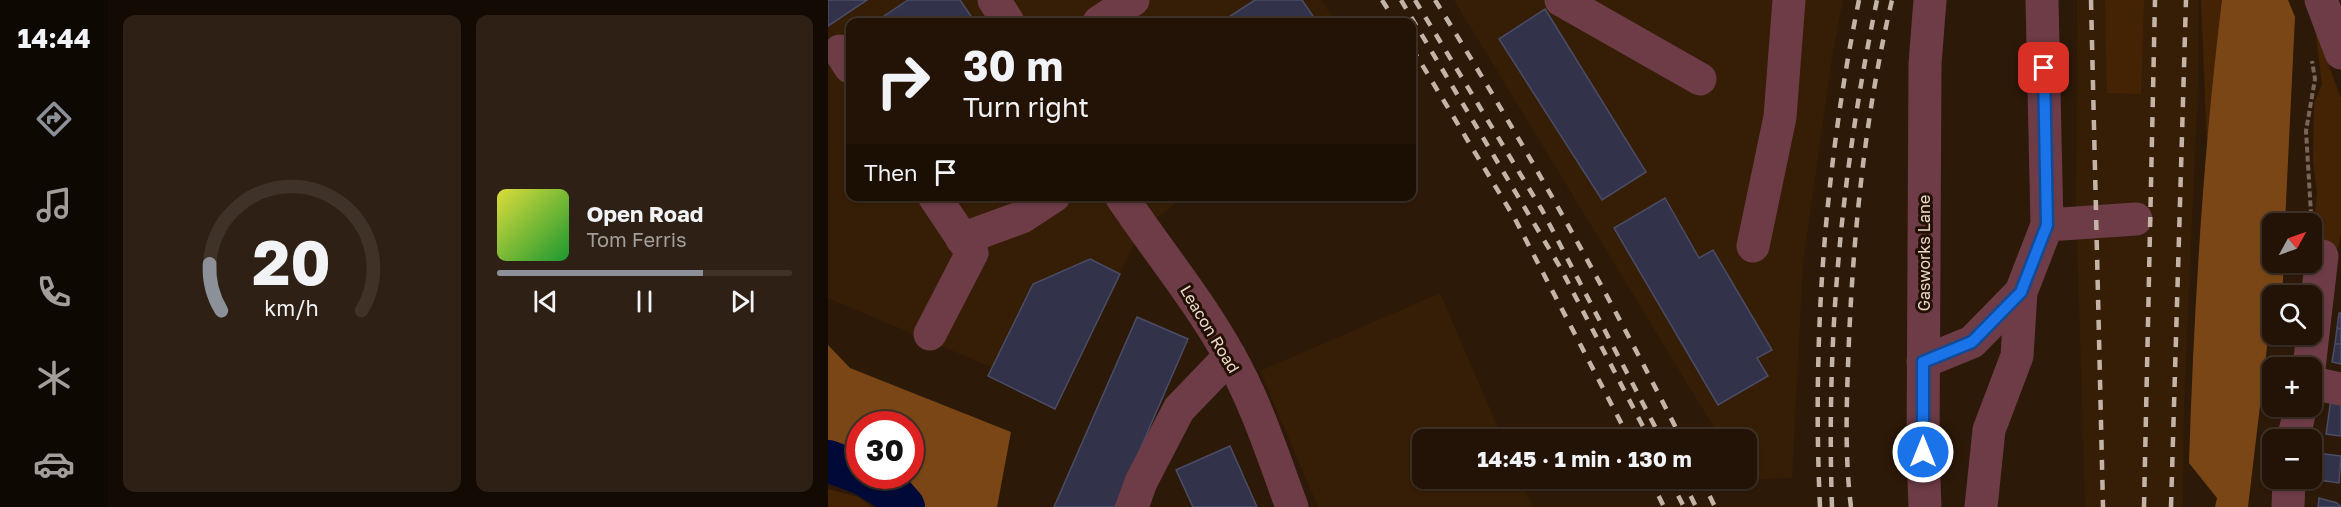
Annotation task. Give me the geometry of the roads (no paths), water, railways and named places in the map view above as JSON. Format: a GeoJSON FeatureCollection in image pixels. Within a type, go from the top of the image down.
{"type":"FeatureCollection","features":[{"type":"Feature","properties":{"kind":"street"},"geometry":{"type":"LineString","coordinates":[[994,0],[1005,18]]}},
{"type":"Feature","properties":{"kind":"street"},"geometry":{"type":"LineString","coordinates":[[1105,18],[1133,0]]}},
{"type":"Feature","properties":{"kind":"street"},"geometry":{"type":"LineString","coordinates":[[1561,0],[1700,79]]}},
{"type":"Feature","properties":{"kind":"street"},"geometry":{"type":"LineString","coordinates":[[1753,246],[1780,117],[1789,0]]}},
{"type":"Feature","properties":{"kind":"street","name":"Gasworks Lane"},"geometry":{"type":"LineString","coordinates":[[1925,507],[1923,362],[1925,64],[1930,0]]}},
{"type":"Feature","properties":{"kind":"street"},"geometry":{"type":"LineString","coordinates":[[1981,507],[1989,430],[2017,356],[2021,292],[2047,225],[2043,0]]}},
{"type":"Feature","properties":{"kind":"street"},"geometry":{"type":"LineString","coordinates":[[2321,0],[2327,56]]}},
{"type":"Feature","properties":{"kind":"street"},"geometry":{"type":"LineString","coordinates":[[930,334],[972,254],[937,201]]}},
{"type":"Feature","properties":{"kind":"street"},"geometry":{"type":"LineString","coordinates":[[962,239],[1022,217],[1046,201]]}},
{"type":"Feature","properties":{"kind":"street","name":"Leacon Road"},"geometry":{"type":"LineString","coordinates":[[1125,201],[1203,311],[1230,356],[1267,437],[1292,507]]}},
{"type":"Feature","properties":{"kind":"street"},"geometry":{"type":"LineString","coordinates":[[2047,225],[2136,219]]}},
{"type":"Feature","properties":{"kind":"street"},"geometry":{"type":"LineString","coordinates":[[2310,357],[2320,273]]}},
{"type":"Feature","properties":{"kind":"street"},"geometry":{"type":"LineString","coordinates":[[1923,362],[1972,342],[2021,292]]}},
{"type":"Feature","properties":{"kind":"street"},"geometry":{"type":"LineString","coordinates":[[1132,507],[1141,482],[1179,409],[1230,356]]}},
{"type":"Feature","properties":{"kind":"street"},"geometry":{"type":"LineString","coordinates":[[2322,385],[2341,389]]}},
{"type":"Feature","properties":{"kind":"street"},"geometry":{"type":"LineString","coordinates":[[2288,507],[2289,489]]}},
{"type":"Feature","properties":{"kind":"waterway"},"geometry":{"type":"LineString","coordinates":[[828,461],[846,468]]}},
{"type":"Feature","properties":{"kind":"waterway"},"geometry":{"type":"LineString","coordinates":[[887,489],[904,507]]}},
{"type":"Feature","properties":{"kind":"railway"},"geometry":{"type":"LineString","coordinates":[[1382,0],[1393,18]]}},
{"type":"Feature","properties":{"kind":"railway"},"geometry":{"type":"LineString","coordinates":[[1401,0],[1412,18]]}},
{"type":"Feature","properties":{"kind":"railway"},"geometry":{"type":"LineString","coordinates":[[1415,0],[1542,210],[1656,429]]}},
{"type":"Feature","properties":{"kind":"railway"},"geometry":{"type":"LineString","coordinates":[[1435,0],[1563,217],[1676,429]]}},
{"type":"Feature","properties":{"kind":"railway"},"geometry":{"type":"LineString","coordinates":[[1820,507],[1818,380],[1824,252],[1837,125],[1859,0]]}},
{"type":"Feature","properties":{"kind":"railway"},"geometry":{"type":"LineString","coordinates":[[1832,507],[1832,379],[1839,252],[1854,126],[1877,0]]}},
{"type":"Feature","properties":{"kind":"railway"},"geometry":{"type":"LineString","coordinates":[[1851,507],[1847,465],[1847,423],[1854,253],[1868,126],[1892,0]]}},
{"type":"Feature","properties":{"kind":"railway"},"geometry":{"type":"LineString","coordinates":[[2091,0],[2103,507]]}},
{"type":"Feature","properties":{"kind":"railway"},"geometry":{"type":"LineString","coordinates":[[2144,507],[2155,0]]}},
{"type":"Feature","properties":{"kind":"railway"},"geometry":{"type":"LineString","coordinates":[[2171,507],[2186,0]]}},
{"type":"Feature","properties":{"kind":"railway"},"geometry":{"type":"LineString","coordinates":[[1416,25],[1560,267],[1644,429]]}},
{"type":"Feature","properties":{"kind":"railway"},"geometry":{"type":"LineString","coordinates":[[1416,55],[1515,219],[1624,429]]}},
{"type":"Feature","properties":{"kind":"railway"},"geometry":{"type":"LineString","coordinates":[[1655,489],[1664,507]]}},
{"type":"Feature","properties":{"kind":"railway"},"geometry":{"type":"LineString","coordinates":[[1675,489],[1684,507]]}},
{"type":"Feature","properties":{"kind":"railway"},"geometry":{"type":"LineString","coordinates":[[1687,489],[1696,507]]}},
{"type":"Feature","properties":{"kind":"railway"},"geometry":{"type":"LineString","coordinates":[[1706,489],[1715,507]]}}]}
